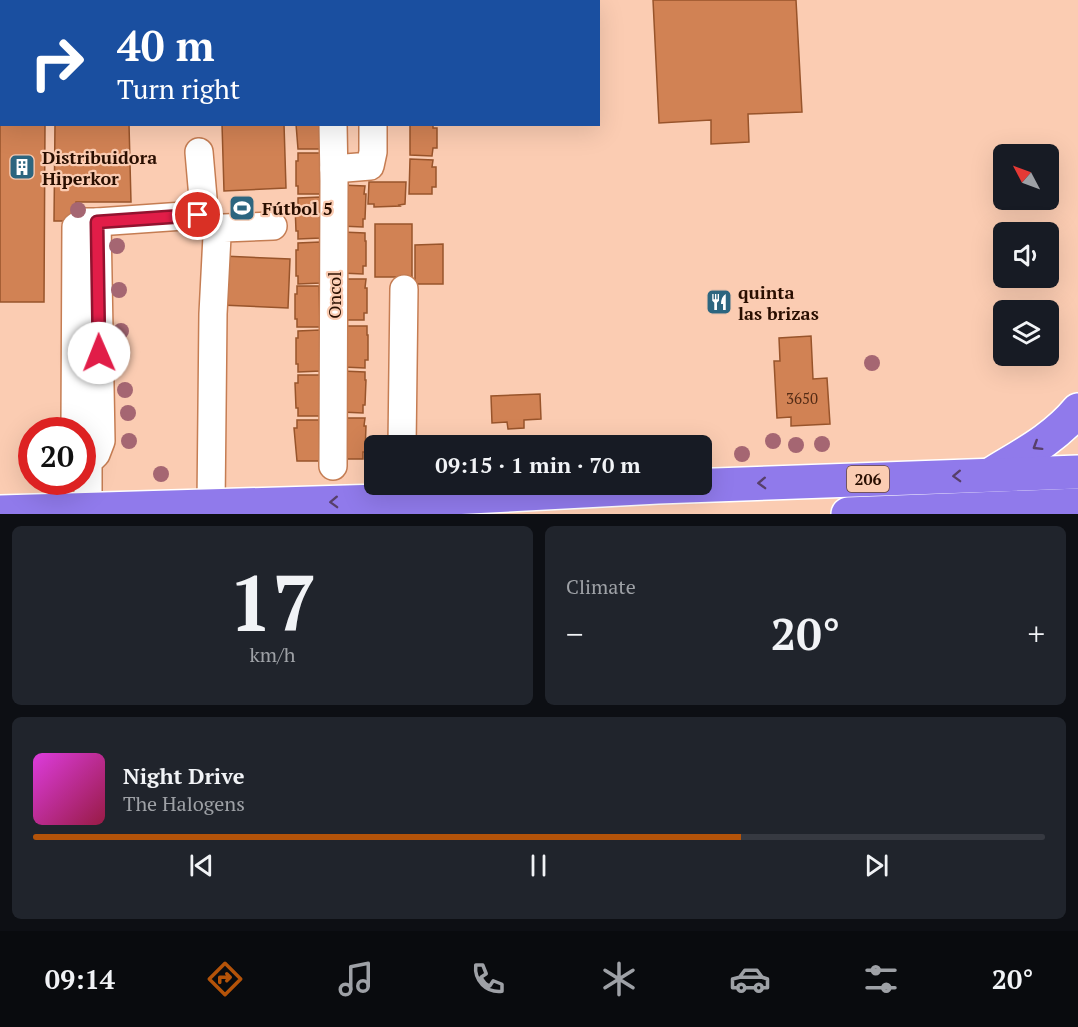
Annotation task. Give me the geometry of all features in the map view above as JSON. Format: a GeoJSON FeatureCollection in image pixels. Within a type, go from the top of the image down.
{"type":"FeatureCollection","features":[{"type":"Feature","properties":{"kind":"highway"},"geometry":{"type":"LineString","coordinates":[[990,475],[1042,444],[1078,410]]}},
{"type":"Feature","properties":{"kind":"highway","name":"206"},"geometry":{"type":"LineString","coordinates":[[0,512],[410,500],[658,487],[1078,472]]}},
{"type":"Feature","properties":{"kind":"highway","name":"206"},"geometry":{"type":"LineString","coordinates":[[848,514],[1046,510],[1078,505]]}},
{"type":"Feature","properties":{"kind":"street","name":"Oncol"},"geometry":{"type":"LineString","coordinates":[[333,126],[333,466]]}},
{"type":"Feature","properties":{"kind":"street"},"geometry":{"type":"LineString","coordinates":[[334,169],[370,166],[373,152],[373,126]]}},
{"type":"Feature","properties":{"kind":"street"},"geometry":{"type":"LineString","coordinates":[[75,417],[76,227],[83,222],[198,215],[203,198],[199,152]]}},
{"type":"Feature","properties":{"kind":"street"},"geometry":{"type":"LineString","coordinates":[[96,454],[101,441],[97,222]]}},
{"type":"Feature","properties":{"kind":"street"},"geometry":{"type":"LineString","coordinates":[[211,506],[213,314],[217,236],[224,228],[273,226]]}},
{"type":"Feature","properties":{"kind":"street"},"geometry":{"type":"LineString","coordinates":[[402,435],[404,289]]}},
{"type":"Feature","properties":{"kind":"street"},"geometry":{"type":"LineString","coordinates":[[87,495],[88,509]]}},
{"type":"Feature","properties":{"kind":"building"},"geometry":{"type":"Polygon","coordinates":[[[653,0],[796,0],[802,112],[748,114],[749,142],[711,144],[711,120],[659,123],[653,0]]]}},
{"type":"Feature","properties":{"kind":"building","name":"Distribuidora Hiperkor"},"geometry":{"type":"Polygon","coordinates":[[[0,126],[45,126],[44,302],[0,302],[0,126]]]}},
{"type":"Feature","properties":{"kind":"building"},"geometry":{"type":"Polygon","coordinates":[[[55,126],[129,126],[131,202],[76,202],[75,221],[54,221],[55,126]]]}},
{"type":"Feature","properties":{"kind":"building"},"geometry":{"type":"Polygon","coordinates":[[[222,126],[284,126],[286,188],[224,191],[222,126]]]}},
{"type":"Feature","properties":{"kind":"building"},"geometry":{"type":"Polygon","coordinates":[[[296,126],[321,126],[321,149],[298,149],[296,126]]]}},
{"type":"Feature","properties":{"kind":"building"},"geometry":{"type":"Polygon","coordinates":[[[410,126],[437,128],[437,148],[433,148],[432,156],[410,155],[410,126]]]}},
{"type":"Feature","properties":{"kind":"building"},"geometry":{"type":"Polygon","coordinates":[[[298,153],[320,153],[321,194],[298,194],[296,161],[298,161],[298,153]]]}},
{"type":"Feature","properties":{"kind":"building"},"geometry":{"type":"Polygon","coordinates":[[[410,159],[433,160],[432,167],[436,167],[436,187],[432,187],[432,194],[409,194],[410,159]]]}},
{"type":"Feature","properties":{"kind":"building"},"geometry":{"type":"Polygon","coordinates":[[[369,182],[406,182],[405,204],[374,207],[374,204],[368,204],[369,182]]]}},
{"type":"Feature","properties":{"kind":"building"},"geometry":{"type":"Polygon","coordinates":[[[341,185],[365,186],[363,227],[340,226],[341,185]]]}},
{"type":"Feature","properties":{"kind":"building"},"geometry":{"type":"Polygon","coordinates":[[[320,197],[321,238],[298,239],[295,205],[298,205],[298,198],[320,197]]]}},
{"type":"Feature","properties":{"kind":"building"},"geometry":{"type":"Polygon","coordinates":[[[375,224],[412,224],[412,277],[375,277],[375,224]]]}},
{"type":"Feature","properties":{"kind":"building"},"geometry":{"type":"Polygon","coordinates":[[[342,232],[365,233],[366,266],[363,266],[363,274],[341,273],[342,232]]]}},
{"type":"Feature","properties":{"kind":"building"},"geometry":{"type":"Polygon","coordinates":[[[320,242],[321,283],[298,284],[296,250],[298,250],[298,243],[320,242]]]}},
{"type":"Feature","properties":{"kind":"building"},"geometry":{"type":"Polygon","coordinates":[[[443,244],[443,284],[415,284],[415,245],[443,244]]]}},
{"type":"Feature","properties":{"kind":"building"},"geometry":{"type":"Polygon","coordinates":[[[223,256],[290,259],[288,308],[221,305],[223,256]]]}},
{"type":"Feature","properties":{"kind":"building"},"geometry":{"type":"Polygon","coordinates":[[[342,279],[366,279],[367,313],[364,313],[364,320],[341,320],[342,279]]]}},
{"type":"Feature","properties":{"kind":"building"},"geometry":{"type":"Polygon","coordinates":[[[297,286],[319,286],[320,327],[297,327],[295,294],[297,294],[297,286]]]}},
{"type":"Feature","properties":{"kind":"building"},"geometry":{"type":"Polygon","coordinates":[[[344,326],[367,326],[368,360],[365,360],[365,368],[343,367],[344,326]]]}},
{"type":"Feature","properties":{"kind":"building"},"geometry":{"type":"Polygon","coordinates":[[[320,330],[321,371],[298,372],[296,338],[298,338],[298,331],[320,330]]]}},
{"type":"Feature","properties":{"kind":"building"},"geometry":{"type":"Polygon","coordinates":[[[811,336],[813,379],[827,378],[830,424],[791,426],[791,417],[777,418],[774,361],[780,361],[779,338],[811,336]]]}},
{"type":"Feature","properties":{"kind":"building"},"geometry":{"type":"Polygon","coordinates":[[[342,371],[365,372],[363,413],[341,412],[342,371]]]}},
{"type":"Feature","properties":{"kind":"building"},"geometry":{"type":"Polygon","coordinates":[[[298,375],[320,375],[321,416],[298,416],[295,383],[298,383],[298,375]]]}},
{"type":"Feature","properties":{"kind":"building"},"geometry":{"type":"Polygon","coordinates":[[[540,394],[541,419],[524,420],[524,428],[508,429],[507,422],[492,423],[491,396],[540,394]]]}},
{"type":"Feature","properties":{"kind":"building"},"geometry":{"type":"Polygon","coordinates":[[[342,418],[365,418],[363,459],[341,459],[342,418]]]}},
{"type":"Feature","properties":{"kind":"building"},"geometry":{"type":"Polygon","coordinates":[[[297,420],[319,420],[320,461],[297,461],[294,428],[297,428],[297,420]]]}},
{"type":"Feature","properties":{"kind":"place","name":"Distribuidora Hiperkor"},"geometry":{"type":"Point","coordinates":[22,167]}},
{"type":"Feature","properties":{"kind":"place","name":"Fútbol 5"},"geometry":{"type":"Point","coordinates":[242,208]}},
{"type":"Feature","properties":{"kind":"place","name":"quinta las brizas"},"geometry":{"type":"Point","coordinates":[719,302]}},
{"type":"Feature","properties":{"kind":"route"},"geometry":{"type":"LineString","coordinates":[[99,353],[97,222],[198,215]]}}]}
